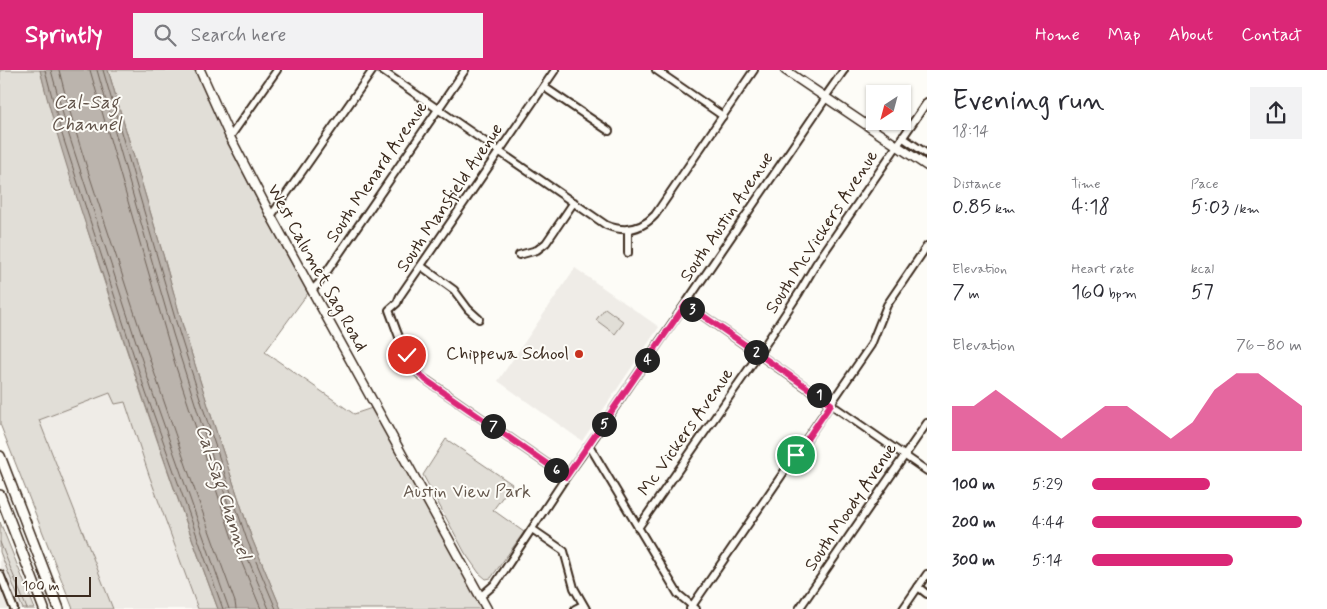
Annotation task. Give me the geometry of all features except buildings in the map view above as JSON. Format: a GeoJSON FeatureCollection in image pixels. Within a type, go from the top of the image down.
{"type":"FeatureCollection","features":[{"type":"Feature","properties":{"kind":"highway"},"geometry":{"type":"LineString","coordinates":[[0,456],[59,609]]}},
{"type":"Feature","properties":{"kind":"highway"},"geometry":{"type":"LineString","coordinates":[[0,495],[44,609]]}},
{"type":"Feature","properties":{"kind":"main road","name":"West Calumet Sag Road"},"geometry":{"type":"LineString","coordinates":[[200,70],[230,137],[271,216],[487,609]]}},
{"type":"Feature","properties":{"kind":"main road"},"geometry":{"type":"LineString","coordinates":[[785,70],[927,166]]}},
{"type":"Feature","properties":{"kind":"street"},"geometry":{"type":"LineString","coordinates":[[230,137],[277,70]]}},
{"type":"Feature","properties":{"kind":"street"},"geometry":{"type":"LineString","coordinates":[[271,216],[373,70]]}},
{"type":"Feature","properties":{"kind":"street"},"geometry":{"type":"LineString","coordinates":[[381,70],[500,150],[606,225],[616,229],[628,230],[644,225],[655,215],[754,70]]}},
{"type":"Feature","properties":{"kind":"street","name":"South Menard Avenue"},"geometry":{"type":"LineString","coordinates":[[312,290],[318,284],[465,70]]}},
{"type":"Feature","properties":{"kind":"street","name":"South Mansfield Avenue"},"geometry":{"type":"LineString","coordinates":[[555,70],[397,304],[390,310],[402,346],[422,377],[566,477]]}},
{"type":"Feature","properties":{"kind":"street"},"geometry":{"type":"LineString","coordinates":[[656,70],[723,116]]}},
{"type":"Feature","properties":{"kind":"street","name":"South Austin Avenue"},"geometry":{"type":"LineString","coordinates":[[480,597],[496,583],[566,477],[686,304],[844,70]]}},
{"type":"Feature","properties":{"kind":"street"},"geometry":{"type":"LineString","coordinates":[[544,87],[609,131]]}},
{"type":"Feature","properties":{"kind":"street","name":"South McVickers Avenue"},"geometry":{"type":"LineString","coordinates":[[759,354],[816,264],[927,102]]}},
{"type":"Feature","properties":{"kind":"street"},"geometry":{"type":"LineString","coordinates":[[902,137],[927,154]]}},
{"type":"Feature","properties":{"kind":"street"},"geometry":{"type":"LineString","coordinates":[[519,255],[537,250],[546,243],[574,202]]}},
{"type":"Feature","properties":{"kind":"street"},"geometry":{"type":"LineString","coordinates":[[628,230],[628,253]]}},
{"type":"Feature","properties":{"kind":"street"},"geometry":{"type":"LineString","coordinates":[[590,444],[678,594],[693,608],[871,345],[887,305],[927,246]]}},
{"type":"Feature","properties":{"kind":"street"},"geometry":{"type":"LineString","coordinates":[[421,266],[454,290],[468,309],[479,319]]}},
{"type":"Feature","properties":{"kind":"street"},"geometry":{"type":"LineString","coordinates":[[686,304],[927,471]]}},
{"type":"Feature","properties":{"kind":"street","name":"Mc Vickers Avenue"},"geometry":{"type":"LineString","coordinates":[[638,528],[759,354]]}},
{"type":"Feature","properties":{"kind":"street","name":"South Moody Avenue"},"geometry":{"type":"LineString","coordinates":[[799,609],[927,422]]}},
{"type":"Feature","properties":{"kind":"street"},"geometry":{"type":"LineString","coordinates":[[532,529],[564,552],[574,588],[584,607],[575,609]]}},
{"type":"Feature","properties":{"kind":"street"},"geometry":{"type":"LineString","coordinates":[[0,574],[14,609]]}},
{"type":"Feature","properties":{"kind":"street"},"geometry":{"type":"LineString","coordinates":[[903,609],[927,574]]}},
{"type":"Feature","properties":{"kind":"street"},"geometry":{"type":"LineString","coordinates":[[918,587],[927,594]]}},
{"type":"Feature","properties":{"kind":"shaded area","name":"Chippewa School"},"geometry":{"type":"Polygon","coordinates":[[[575,268],[659,327],[582,441],[498,381],[575,268]]]}},
{"type":"Feature","properties":{"kind":"shaded area"},"geometry":{"type":"Polygon","coordinates":[[[110,393],[125,402],[149,475],[198,609],[113,609],[39,420],[110,393]]]}},
{"type":"Feature","properties":{"kind":"shaded area"},"geometry":{"type":"Polygon","coordinates":[[[0,552],[23,609],[0,609],[0,552]]]}},
{"type":"Feature","properties":{"kind":"green space"},"geometry":{"type":"Polygon","coordinates":[[[0,70],[40,70],[55,125],[119,327],[174,489],[218,609],[198,609],[149,475],[125,402],[115,404],[110,393],[39,420],[113,609],[73,609],[0,424],[0,70]]]}},
{"type":"Feature","properties":{"kind":"green space"},"geometry":{"type":"Polygon","coordinates":[[[108,70],[195,70],[248,183],[308,293],[265,352],[354,414],[372,408],[482,609],[281,609],[252,539],[217,434],[184,330],[108,70]]]}},
{"type":"Feature","properties":{"kind":"green space"},"geometry":{"type":"Polygon","coordinates":[[[605,308],[624,322],[615,334],[596,320],[605,308]]]}},
{"type":"Feature","properties":{"kind":"green space","name":"Austin View Park"},"geometry":{"type":"Polygon","coordinates":[[[446,439],[512,484],[493,510],[524,532],[491,578],[486,579],[479,573],[465,553],[423,475],[446,439]]]}},
{"type":"Feature","properties":{"kind":"green space"},"geometry":{"type":"Polygon","coordinates":[[[0,522],[35,609],[23,609],[0,552],[0,522]]]}},
{"type":"Feature","properties":{"kind":"water","name":"Cal-Sag Channel"},"geometry":{"type":"Polygon","coordinates":[[[40,70],[108,70],[184,330],[217,434],[252,539],[281,609],[218,609],[130,360],[61,148],[40,70]]]}},
{"type":"Feature","properties":{"kind":"waterway"},"geometry":{"type":"LineString","coordinates":[[0,542],[27,609]]}},
{"type":"Feature","properties":{"kind":"place","name":"Chippewa School"},"geometry":{"type":"Point","coordinates":[579,354]}},
{"type":"Feature","properties":{"kind":"route"},"geometry":{"type":"LineString","coordinates":[[407,355],[422,377],[566,477],[686,304],[831,404],[796,455]]}}]}
